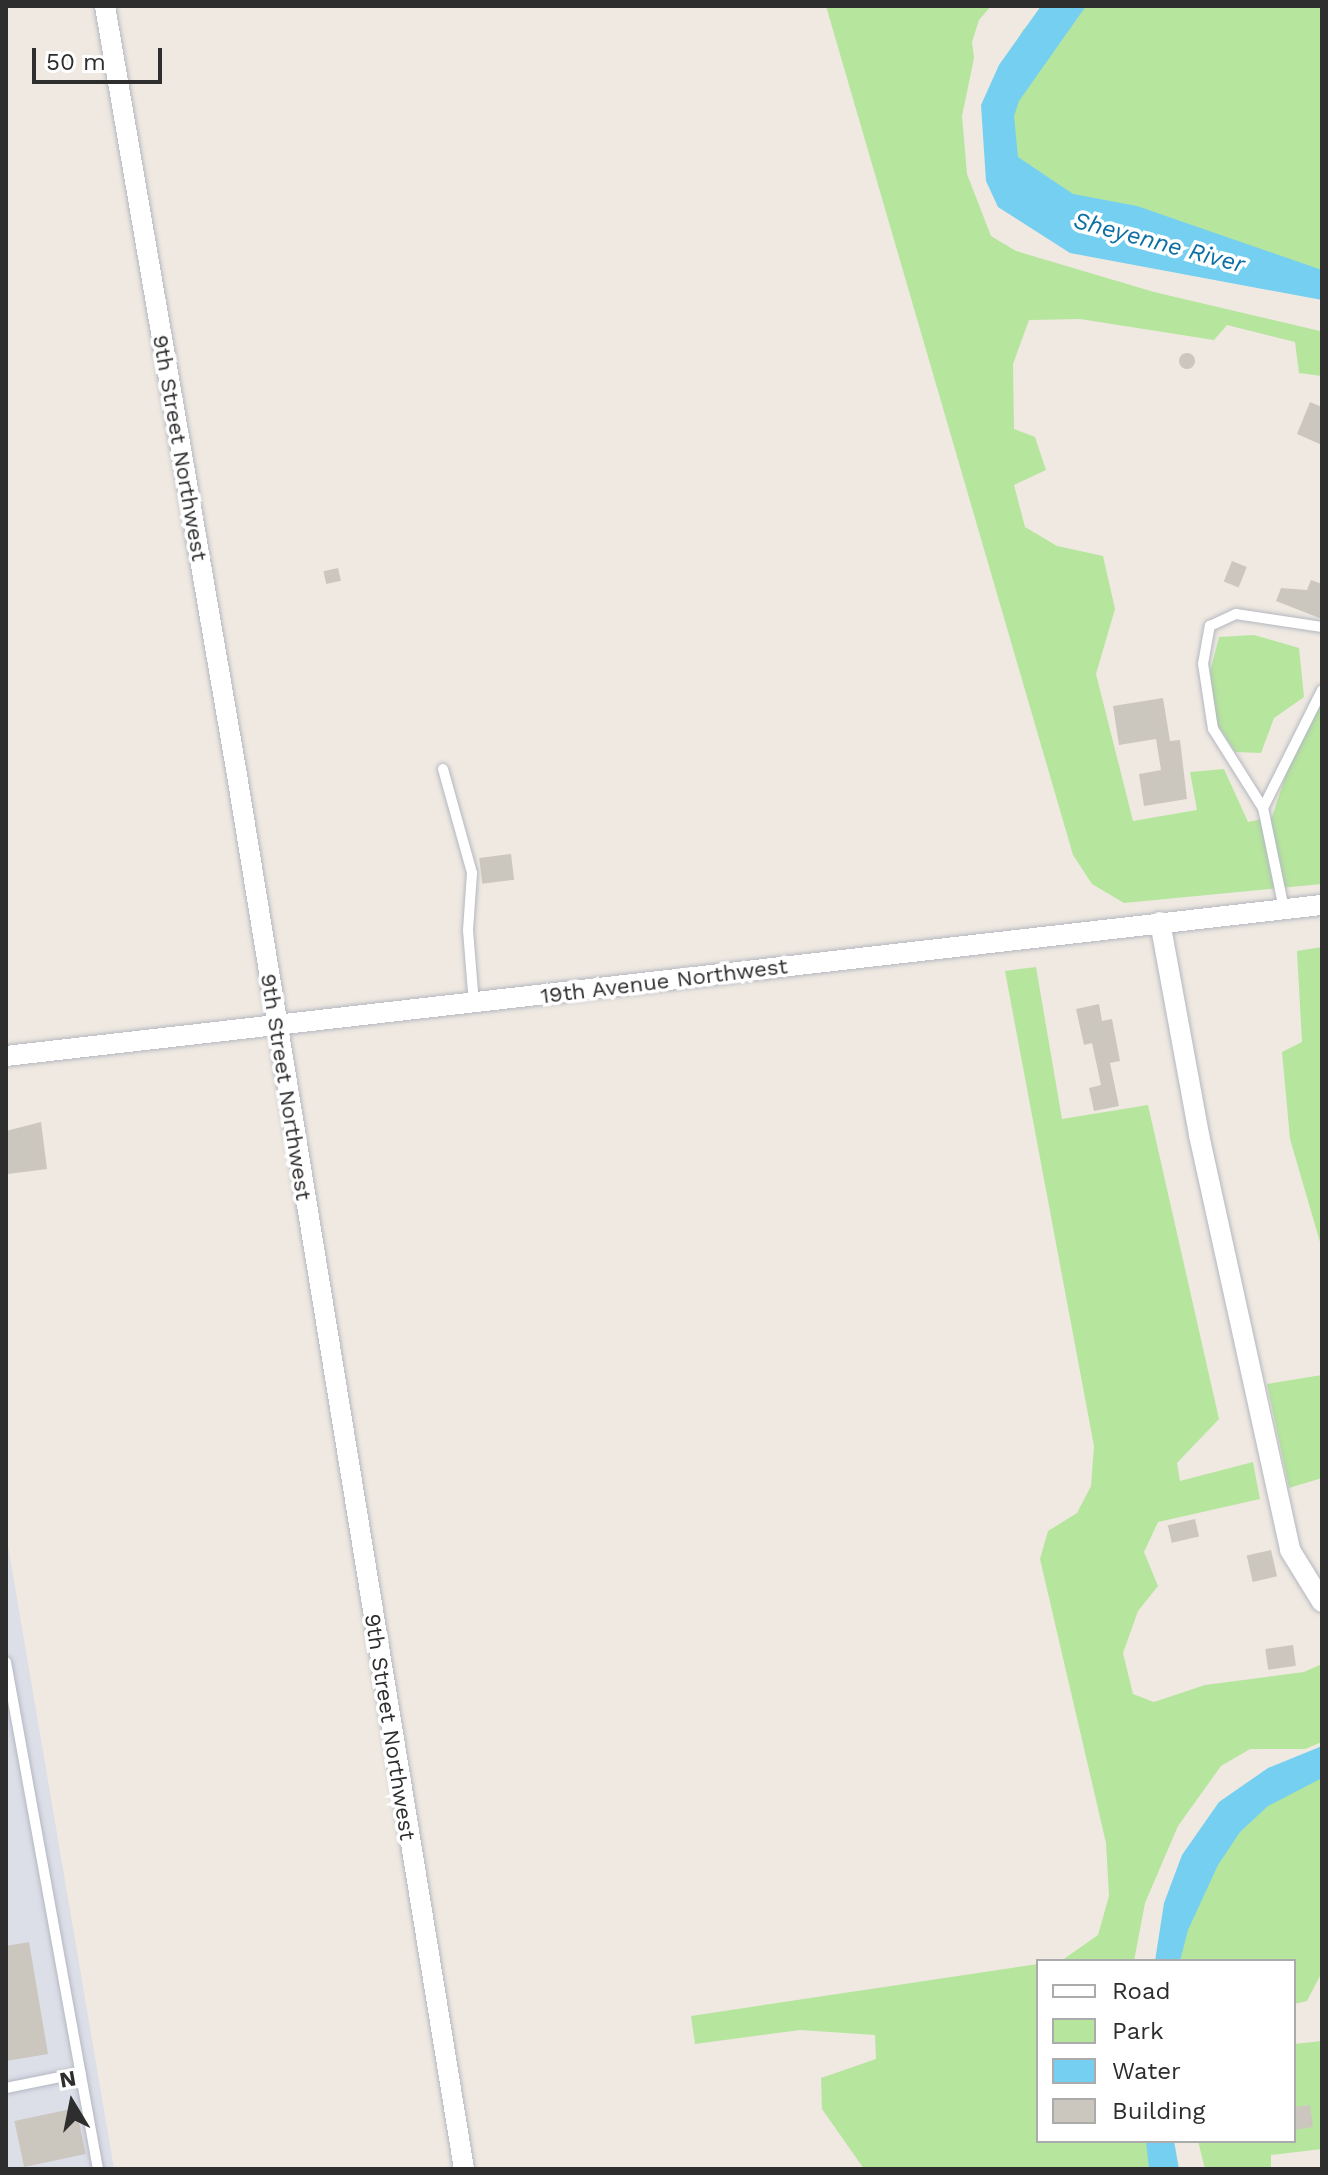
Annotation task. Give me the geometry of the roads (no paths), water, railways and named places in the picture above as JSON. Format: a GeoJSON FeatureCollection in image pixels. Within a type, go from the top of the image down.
{"type":"FeatureCollection","features":[{"type":"Feature","properties":{"kind":"street","name":"9th Street Northwest"},"geometry":{"type":"LineString","coordinates":[[105,6],[277,1026],[464,2169]]}},
{"type":"Feature","properties":{"kind":"street","name":"19th Avenue Northwest"},"geometry":{"type":"LineString","coordinates":[[6,1056],[1322,905]]}},
{"type":"Feature","properties":{"kind":"street"},"geometry":{"type":"LineString","coordinates":[[1160,922],[1199,1135],[1290,1550],[1322,1602]]}},
{"type":"Feature","properties":{"kind":"lane"},"geometry":{"type":"LineString","coordinates":[[1284,909],[1263,808],[1213,729],[1203,664],[1210,626],[1236,614],[1322,627]]}},
{"type":"Feature","properties":{"kind":"lane"},"geometry":{"type":"LineString","coordinates":[[1263,808],[1322,690]]}},
{"type":"Feature","properties":{"kind":"lane"},"geometry":{"type":"LineString","coordinates":[[443,769],[472,873],[468,930],[474,1004]]}},
{"type":"Feature","properties":{"kind":"lane"},"geometry":{"type":"LineString","coordinates":[[6,1662],[98,2169]]}},
{"type":"Feature","properties":{"kind":"lane"},"geometry":{"type":"LineString","coordinates":[[6,2088],[80,2073]]}},
{"type":"Feature","properties":{"kind":"water","name":"Sheyenne River"},"geometry":{"type":"Polygon","coordinates":[[[1041,6],[1086,6],[1019,101],[1014,116],[1018,157],[1073,194],[1137,206],[1322,270],[1322,300],[1070,253],[998,207],[986,181],[981,105],[999,65],[1041,6]]]}},
{"type":"Feature","properties":{"kind":"water"},"geometry":{"type":"Polygon","coordinates":[[[1322,1746],[1322,1778],[1268,1806],[1240,1832],[1218,1865],[1188,1930],[1181,1959],[1155,1959],[1164,1903],[1182,1855],[1219,1802],[1268,1768],[1322,1746]]]}},
{"type":"Feature","properties":{"kind":"water"},"geometry":{"type":"Polygon","coordinates":[[[1146,2143],[1174,2143],[1179,2169],[1149,2169],[1146,2143]]]}}]}
